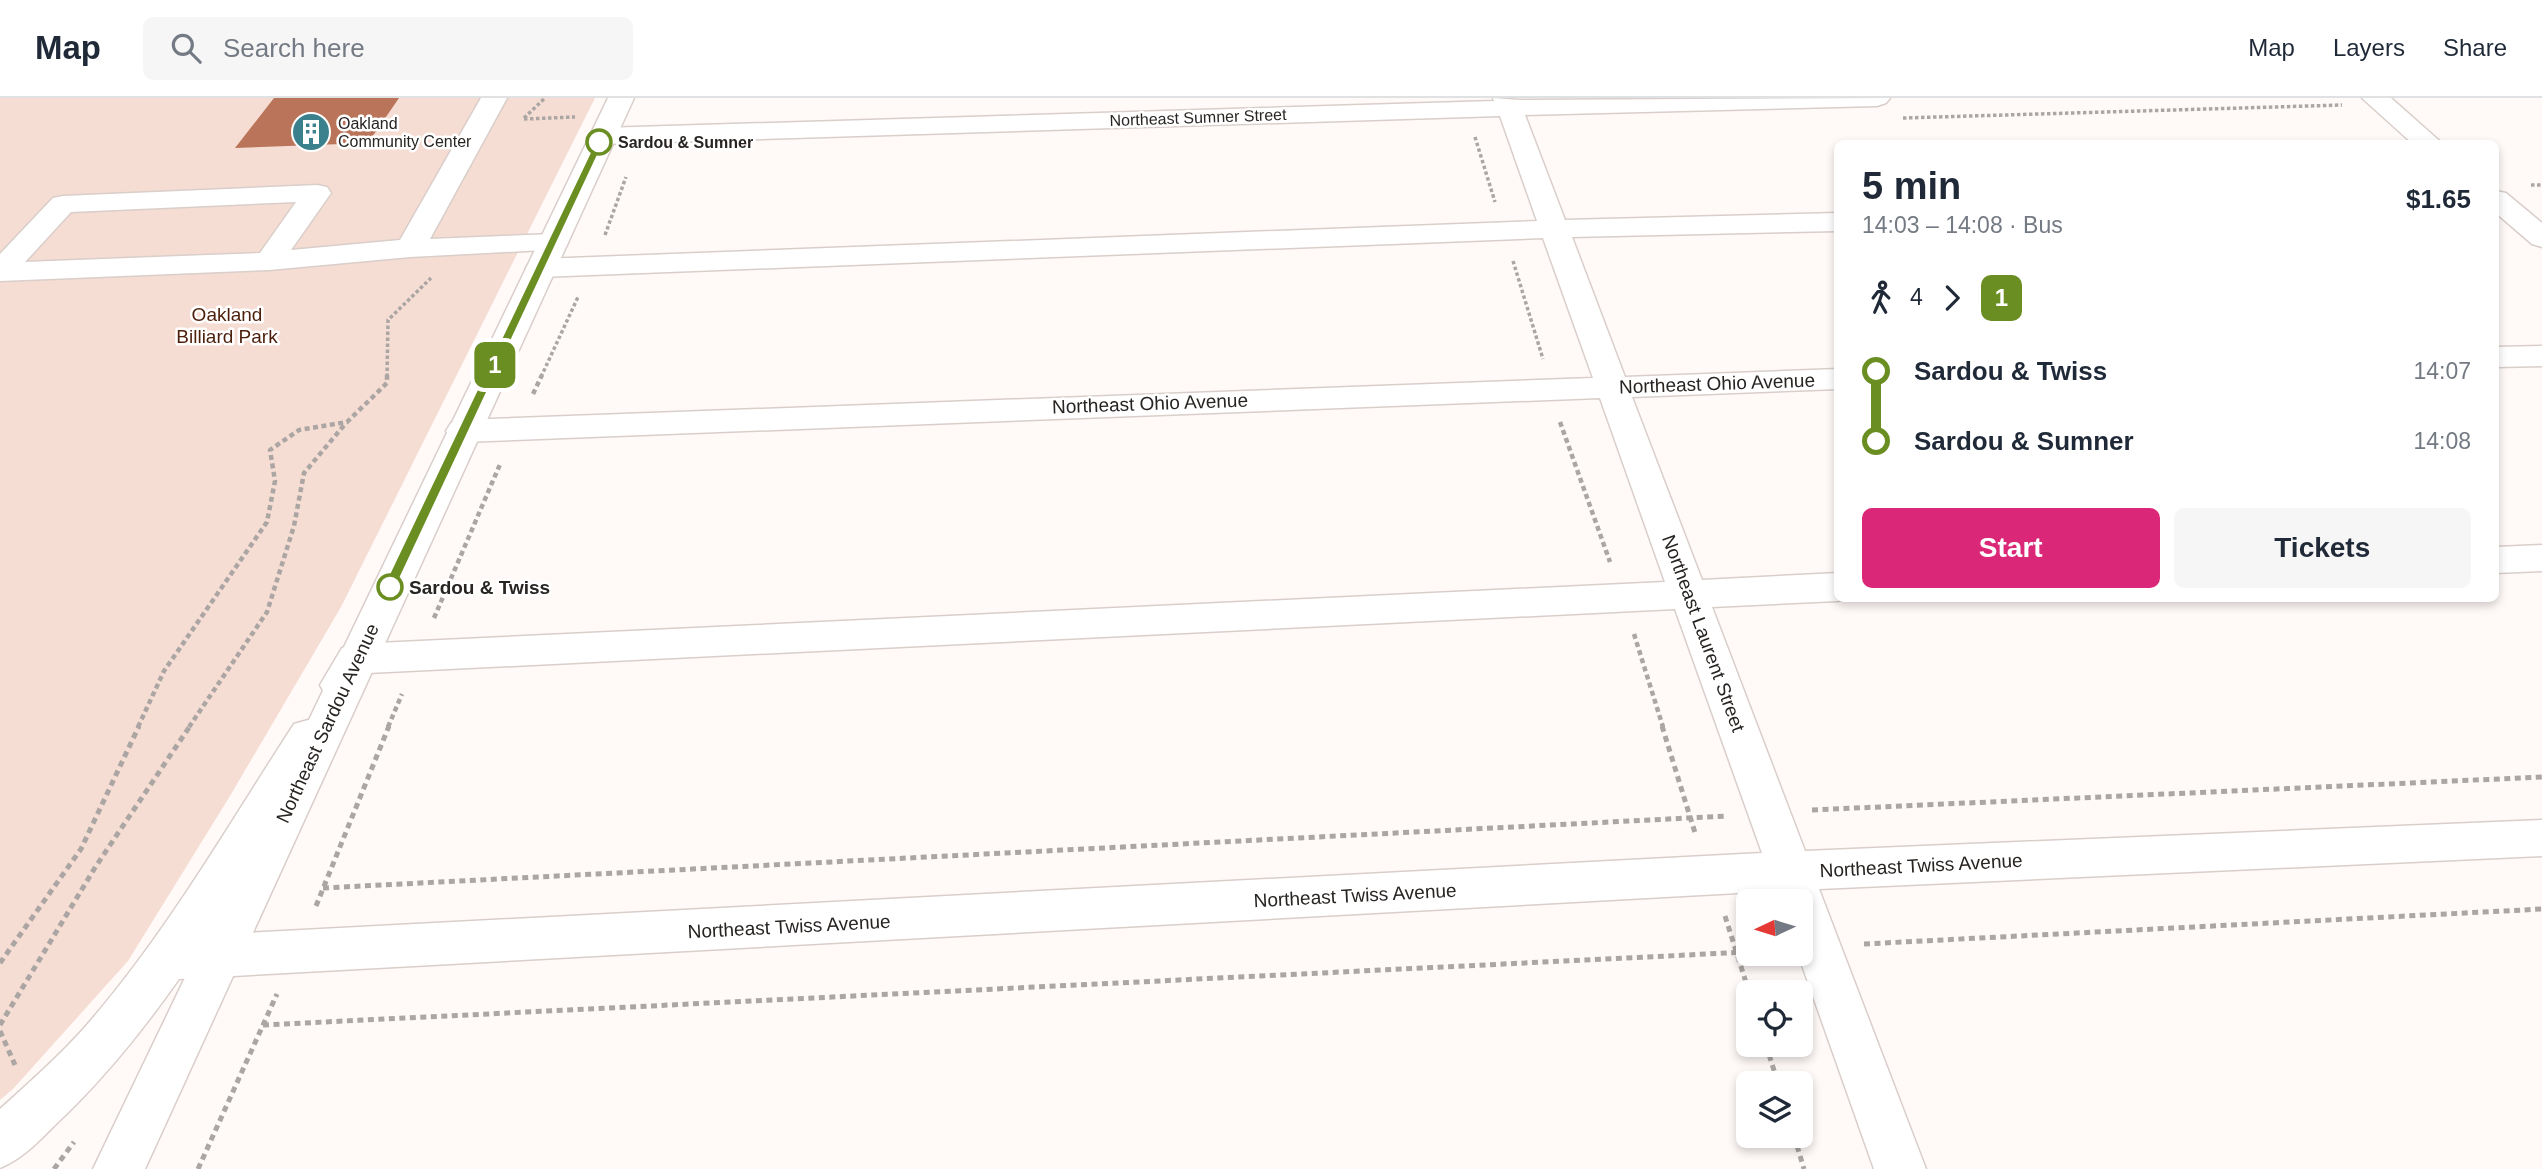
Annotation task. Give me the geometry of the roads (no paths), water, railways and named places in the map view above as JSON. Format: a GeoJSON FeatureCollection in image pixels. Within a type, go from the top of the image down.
{"type":"FeatureCollection","features":[{"type":"Feature","properties":{"kind":"street"},"geometry":{"type":"LineString","coordinates":[[410,248],[494,98]]}},
{"type":"Feature","properties":{"kind":"street","name":"Northeast Sardou Avenue"},"geometry":{"type":"LineString","coordinates":[[119,1169],[621,98]]}},
{"type":"Feature","properties":{"kind":"street","name":"Northeast Sumner Street"},"geometry":{"type":"LineString","coordinates":[[602,136],[1462,108],[1508,103],[1877,98]]}},
{"type":"Feature","properties":{"kind":"street"},"geometry":{"type":"LineString","coordinates":[[2375,98],[2425,140]]}},
{"type":"Feature","properties":{"kind":"street","name":"Northeast Laurent Street"},"geometry":{"type":"LineString","coordinates":[[1508,103],[1900,1169]]}},
{"type":"Feature","properties":{"kind":"street"},"geometry":{"type":"LineString","coordinates":[[0,271],[63,204],[317,193],[269,261]]}},
{"type":"Feature","properties":{"kind":"street"},"geometry":{"type":"LineString","coordinates":[[2499,205],[2542,207]]}},
{"type":"Feature","properties":{"kind":"street"},"geometry":{"type":"LineString","coordinates":[[2499,205],[2542,238]]}},
{"type":"Feature","properties":{"kind":"street"},"geometry":{"type":"LineString","coordinates":[[0,271],[269,261],[455,246],[547,255],[1834,222]]}},
{"type":"Feature","properties":{"kind":"street"},"geometry":{"type":"LineString","coordinates":[[2499,357],[2542,356]]}},
{"type":"Feature","properties":{"kind":"street","name":"Northeast Ohio Avenue"},"geometry":{"type":"LineString","coordinates":[[463,431],[1834,379]]}},
{"type":"Feature","properties":{"kind":"street"},"geometry":{"type":"LineString","coordinates":[[2499,560],[2542,558]]}},
{"type":"Feature","properties":{"kind":"street"},"geometry":{"type":"LineString","coordinates":[[0,1143],[58,1089],[108,1036],[168,959],[356,659],[1834,587]]}},
{"type":"Feature","properties":{"kind":"street","name":"Northeast Twiss Avenue"},"geometry":{"type":"LineString","coordinates":[[168,959],[1708,875],[2542,838]]}},
{"type":"Feature","properties":{"kind":"street","name":"Northeast Sardou Avenue"},"geometry":{"type":"LineString","coordinates":[[134,1169],[159,1083]]}},
{"type":"Feature","properties":{"kind":"place","name":"Oakland Community Center"},"geometry":{"type":"Point","coordinates":[311,132]}},
{"type":"Feature","properties":{"kind":"place","name":"Sardou & Sumner"},"geometry":{"type":"Point","coordinates":[599,142]}},
{"type":"Feature","properties":{"kind":"place","name":"Sardou & Twiss"},"geometry":{"type":"Point","coordinates":[390,587]}},
{"type":"Feature","properties":{"kind":"park label","name":"Oakland Billiard Park"},"geometry":{"type":"Point","coordinates":[227,325]}}]}
